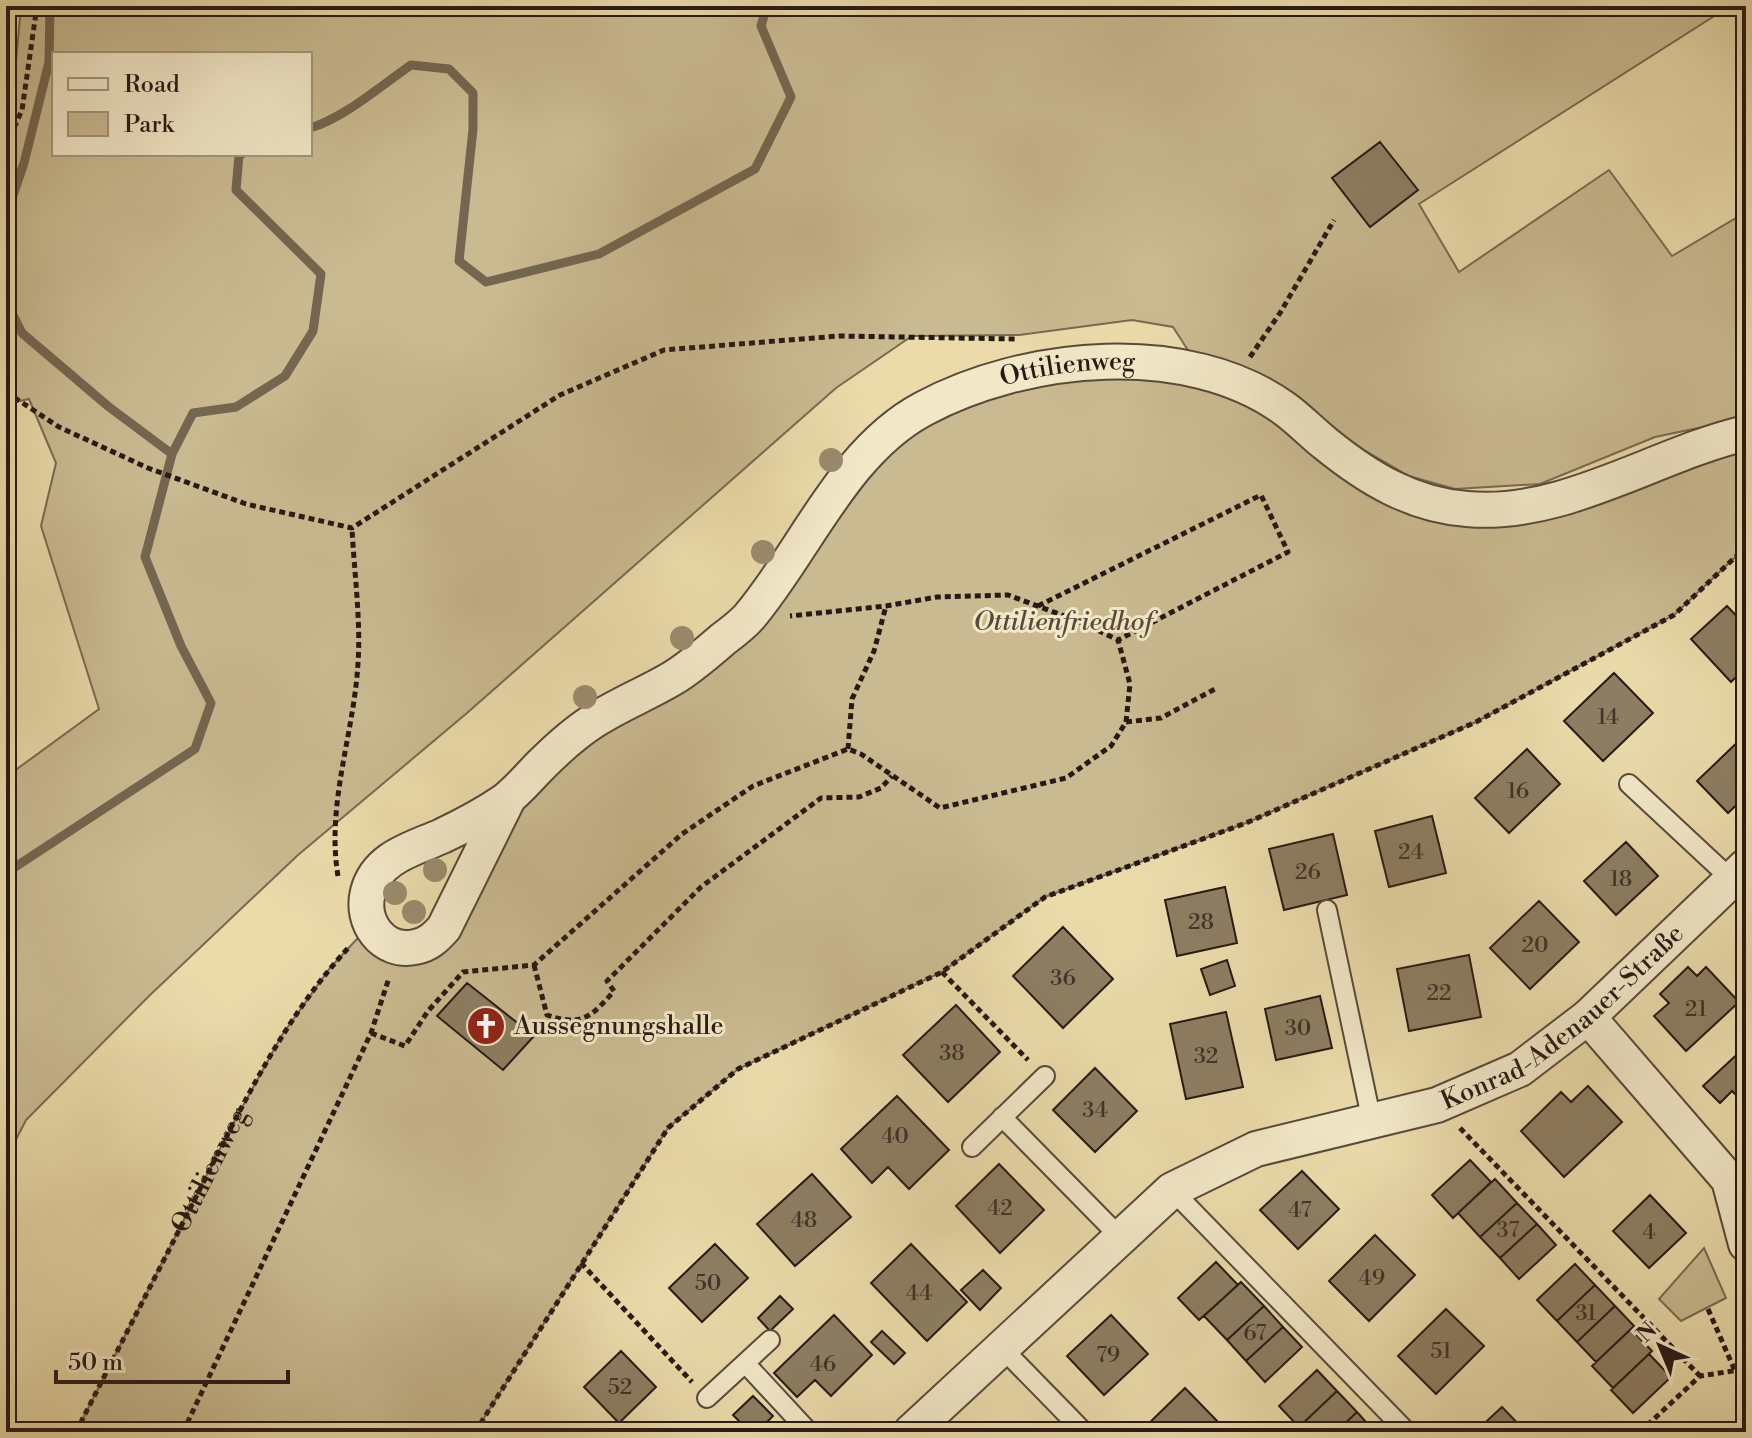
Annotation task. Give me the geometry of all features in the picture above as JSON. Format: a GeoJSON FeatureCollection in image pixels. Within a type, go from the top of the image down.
{"type":"FeatureCollection","features":[{"type":"Feature","properties":{"kind":"street","name":"Ottilienweg"},"geometry":{"type":"LineString","coordinates":[[369,926],[366,899],[378,871],[398,855],[464,825],[508,799],[551,755],[594,720],[676,677],[747,620],[857,465],[919,411],[968,388],[1007,376],[1080,363],[1176,367],[1234,381],[1284,408],[1330,447],[1398,493],[1432,504],[1468,510],[1508,509],[1549,500],[1627,475],[1716,440],[1746,433]]}},
{"type":"Feature","properties":{"kind":"street","name":"Ottilienweg"},"geometry":{"type":"LineString","coordinates":[[398,947],[414,948],[432,941],[444,928],[508,799]]}},
{"type":"Feature","properties":{"kind":"street","name":"Konrad-Adenauer-Straße"},"geometry":{"type":"LineString","coordinates":[[911,1432],[1172,1190],[1256,1149],[1437,1105],[1520,1069],[1588,1017],[1739,873]]}},
{"type":"Feature","properties":{"kind":"street"},"geometry":{"type":"LineString","coordinates":[[369,926],[398,947]]}},
{"type":"Feature","properties":{"kind":"street"},"geometry":{"type":"LineString","coordinates":[[1588,1017],[1729,1180],[1746,1244]]}},
{"type":"Feature","properties":{"kind":"lane","name":"Konrad-Adenauer-Straße"},"geometry":{"type":"LineString","coordinates":[[1629,784],[1739,873]]}},
{"type":"Feature","properties":{"kind":"lane"},"geometry":{"type":"LineString","coordinates":[[1327,910],[1372,1122]]}},
{"type":"Feature","properties":{"kind":"lane"},"geometry":{"type":"LineString","coordinates":[[972,1147],[1045,1076]]}},
{"type":"Feature","properties":{"kind":"lane"},"geometry":{"type":"LineString","coordinates":[[1002,1117],[1120,1237]]}},
{"type":"Feature","properties":{"kind":"lane"},"geometry":{"type":"LineString","coordinates":[[1172,1190],[1407,1432]]}},
{"type":"Feature","properties":{"kind":"lane"},"geometry":{"type":"LineString","coordinates":[[707,1398],[770,1340]]}},
{"type":"Feature","properties":{"kind":"lane"},"geometry":{"type":"LineString","coordinates":[[1001,1347],[1084,1432]]}},
{"type":"Feature","properties":{"kind":"lane"},"geometry":{"type":"LineString","coordinates":[[745,1363],[809,1432]]}},
{"type":"Feature","properties":{"kind":"path"},"geometry":{"type":"LineString","coordinates":[[6,146],[22,110],[37,6]]}},
{"type":"Feature","properties":{"kind":"path"},"geometry":{"type":"LineString","coordinates":[[1234,381],[1280,313],[1334,220]]}},
{"type":"Feature","properties":{"kind":"path"},"geometry":{"type":"LineString","coordinates":[[6,392],[59,427],[148,468],[246,504],[352,528],[560,395],[664,350],[839,336],[1017,339]]}},
{"type":"Feature","properties":{"kind":"path"},"geometry":{"type":"LineString","coordinates":[[1038,606],[1261,495],[1288,552],[1118,640]]}},
{"type":"Feature","properties":{"kind":"path"},"geometry":{"type":"LineString","coordinates":[[338,877],[333,850],[340,777],[358,663],[352,528]]}},
{"type":"Feature","properties":{"kind":"path"},"geometry":{"type":"LineString","coordinates":[[475,1432],[668,1128],[738,1069],[942,972],[1045,897],[1246,823],[1476,722],[1674,615],[1746,547]]}},
{"type":"Feature","properties":{"kind":"path"},"geometry":{"type":"LineString","coordinates":[[747,620],[886,606],[937,597],[1008,595],[1118,640]]}},
{"type":"Feature","properties":{"kind":"path"},"geometry":{"type":"LineString","coordinates":[[848,749],[852,699],[874,651],[886,606]]}},
{"type":"Feature","properties":{"kind":"path"},"geometry":{"type":"LineString","coordinates":[[371,1033],[405,1046],[428,1011],[463,972],[534,965],[682,834],[753,786],[848,749],[861,754],[940,808],[1066,778],[1111,746],[1126,722],[1130,684],[1118,640]]}},
{"type":"Feature","properties":{"kind":"path"},"geometry":{"type":"LineString","coordinates":[[1126,722],[1161,718],[1215,689]]}},
{"type":"Feature","properties":{"kind":"path"},"geometry":{"type":"LineString","coordinates":[[534,965],[547,1015],[570,1023],[595,1014],[614,991],[607,981],[701,887],[821,798],[859,797],[881,788],[892,776]]}},
{"type":"Feature","properties":{"kind":"path","name":"Ottilienweg"},"geometry":{"type":"LineString","coordinates":[[76,1432],[228,1133],[282,1035],[330,968],[369,926]]}},
{"type":"Feature","properties":{"kind":"path"},"geometry":{"type":"LineString","coordinates":[[183,1432],[371,1033],[398,947]]}},
{"type":"Feature","properties":{"kind":"path"},"geometry":{"type":"LineString","coordinates":[[942,972],[1045,1076]]}},
{"type":"Feature","properties":{"kind":"path"},"geometry":{"type":"LineString","coordinates":[[1437,1105],[1700,1376]]}},
{"type":"Feature","properties":{"kind":"path"},"geometry":{"type":"LineString","coordinates":[[581,1263],[707,1398]]}},
{"type":"Feature","properties":{"kind":"path"},"geometry":{"type":"LineString","coordinates":[[1708,1309],[1735,1371]]}},
{"type":"Feature","properties":{"kind":"path"},"geometry":{"type":"LineString","coordinates":[[1640,1432],[1700,1376],[1746,1369]]}},
{"type":"Feature","properties":{"kind":"green space"},"geometry":{"type":"Polygon","coordinates":[[[21,6],[1730,6],[1419,204],[1459,272],[1609,170],[1672,256],[1746,212],[1746,418],[1655,437],[1540,484],[1455,489],[1409,476],[1357,446],[1306,405],[1193,358],[1173,327],[1132,320],[1019,335],[912,336],[836,388],[467,713],[298,855],[149,996],[26,1120],[6,1159],[6,777],[99,709],[41,526],[56,463],[29,399],[6,404],[6,121],[12,106],[21,6]]]}},
{"type":"Feature","properties":{"kind":"green space","name":"Ottilienfriedhof"},"geometry":{"type":"Polygon","coordinates":[[[1176,367],[1330,447],[1469,510],[1746,433],[1746,547],[1674,615],[1476,722],[1246,823],[1045,897],[942,972],[738,1069],[668,1128],[475,1432],[76,1432],[228,1133],[282,1035],[330,968],[369,926],[414,948],[508,799],[676,677],[828,503],[968,388],[1176,367]]]}},
{"type":"Feature","properties":{"kind":"green space"},"geometry":{"type":"Polygon","coordinates":[[[1704,1248],[1726,1298],[1681,1321],[1659,1299],[1704,1248]]]}},
{"type":"Feature","properties":{"kind":"building"},"geometry":{"type":"Polygon","coordinates":[[[1380,142],[1418,190],[1370,227],[1332,178],[1380,142]]]}},
{"type":"Feature","properties":{"kind":"building"},"geometry":{"type":"Polygon","coordinates":[[[1727,606],[1746,626],[1746,667],[1731,682],[1691,639],[1727,606]]]}},
{"type":"Feature","properties":{"kind":"building"},"geometry":{"type":"Polygon","coordinates":[[[1614,673],[1653,713],[1603,761],[1564,721],[1614,673]]]}},
{"type":"Feature","properties":{"kind":"building"},"geometry":{"type":"Polygon","coordinates":[[[1744,736],[1746,796],[1728,813],[1697,781],[1744,736]]]}},
{"type":"Feature","properties":{"kind":"building"},"geometry":{"type":"Polygon","coordinates":[[[1527,749],[1560,784],[1509,833],[1475,798],[1527,749]]]}},
{"type":"Feature","properties":{"kind":"building"},"geometry":{"type":"Polygon","coordinates":[[[1432,816],[1446,873],[1389,887],[1375,831],[1432,816]]]}},
{"type":"Feature","properties":{"kind":"building"},"geometry":{"type":"Polygon","coordinates":[[[1333,834],[1347,895],[1284,910],[1269,849],[1333,834]]]}},
{"type":"Feature","properties":{"kind":"building"},"geometry":{"type":"Polygon","coordinates":[[[1626,842],[1658,876],[1616,915],[1584,881],[1626,842]]]}},
{"type":"Feature","properties":{"kind":"building"},"geometry":{"type":"Polygon","coordinates":[[[1225,887],[1237,943],[1177,956],[1165,900],[1225,887]]]}},
{"type":"Feature","properties":{"kind":"building"},"geometry":{"type":"Polygon","coordinates":[[[1539,901],[1579,942],[1530,989],[1490,948],[1539,901]]]}},
{"type":"Feature","properties":{"kind":"building"},"geometry":{"type":"Polygon","coordinates":[[[1063,927],[1113,979],[1063,1028],[1013,976],[1063,927]]]}},
{"type":"Feature","properties":{"kind":"building"},"geometry":{"type":"Polygon","coordinates":[[[1746,932],[1746,948],[1738,939],[1746,932]]]}},
{"type":"Feature","properties":{"kind":"building"},"geometry":{"type":"Polygon","coordinates":[[[1469,955],[1481,1017],[1409,1031],[1397,969],[1469,955]]]}},
{"type":"Feature","properties":{"kind":"building"},"geometry":{"type":"Polygon","coordinates":[[[1227,960],[1235,986],[1210,995],[1201,969],[1227,960]]]}},
{"type":"Feature","properties":{"kind":"building"},"geometry":{"type":"Polygon","coordinates":[[[1688,967],[1697,976],[1706,967],[1739,1002],[1686,1051],[1654,1016],[1669,1003],[1660,994],[1688,967]]]}},
{"type":"Feature","properties":{"kind":"building","name":"Aussegnungshalle"},"geometry":{"type":"Polygon","coordinates":[[[467,983],[534,1036],[503,1070],[437,1016],[467,983]]]}},
{"type":"Feature","properties":{"kind":"building"},"geometry":{"type":"Polygon","coordinates":[[[1320,996],[1332,1048],[1276,1060],[1265,1009],[1320,996]]]}},
{"type":"Feature","properties":{"kind":"building"},"geometry":{"type":"Polygon","coordinates":[[[956,1005],[1000,1052],[948,1102],[903,1055],[956,1005]]]}},
{"type":"Feature","properties":{"kind":"building"},"geometry":{"type":"Polygon","coordinates":[[[1226,1012],[1243,1087],[1186,1099],[1170,1024],[1226,1012]]]}},
{"type":"Feature","properties":{"kind":"building"},"geometry":{"type":"Polygon","coordinates":[[[1746,1046],[1746,1105],[1732,1091],[1720,1103],[1703,1086],[1746,1046]]]}},
{"type":"Feature","properties":{"kind":"building"},"geometry":{"type":"Polygon","coordinates":[[[1095,1068],[1137,1111],[1095,1152],[1053,1110],[1095,1068]]]}},
{"type":"Feature","properties":{"kind":"building"},"geometry":{"type":"Polygon","coordinates":[[[1588,1086],[1622,1122],[1564,1177],[1521,1131],[1561,1092],[1571,1102],[1588,1086]]]}},
{"type":"Feature","properties":{"kind":"building"},"geometry":{"type":"Polygon","coordinates":[[[897,1096],[949,1150],[909,1189],[888,1167],[872,1183],[841,1149],[897,1096]]]}},
{"type":"Feature","properties":{"kind":"building"},"geometry":{"type":"Polygon","coordinates":[[[1470,1160],[1491,1182],[1453,1218],[1432,1195],[1470,1160]]]}},
{"type":"Feature","properties":{"kind":"building"},"geometry":{"type":"Polygon","coordinates":[[[999,1164],[1044,1210],[1000,1253],[956,1206],[999,1164]]]}},
{"type":"Feature","properties":{"kind":"building"},"geometry":{"type":"Polygon","coordinates":[[[1302,1171],[1339,1209],[1298,1249],[1260,1210],[1302,1171]]]}},
{"type":"Feature","properties":{"kind":"building"},"geometry":{"type":"Polygon","coordinates":[[[812,1174],[851,1217],[795,1266],[757,1224],[812,1174]]]}},
{"type":"Feature","properties":{"kind":"building"},"geometry":{"type":"Polygon","coordinates":[[[1495,1179],[1517,1203],[1480,1237],[1458,1213],[1495,1179]]]}},
{"type":"Feature","properties":{"kind":"building"},"geometry":{"type":"Polygon","coordinates":[[[1650,1195],[1686,1233],[1649,1268],[1613,1231],[1650,1195]]]}},
{"type":"Feature","properties":{"kind":"building"},"geometry":{"type":"Polygon","coordinates":[[[1517,1203],[1537,1224],[1500,1258],[1480,1237],[1517,1203]]]}},
{"type":"Feature","properties":{"kind":"building"},"geometry":{"type":"Polygon","coordinates":[[[1537,1224],[1556,1245],[1519,1279],[1500,1258],[1537,1224]]]}},
{"type":"Feature","properties":{"kind":"building"},"geometry":{"type":"Polygon","coordinates":[[[1375,1235],[1415,1275],[1369,1321],[1329,1281],[1375,1235]]]}},
{"type":"Feature","properties":{"kind":"building"},"geometry":{"type":"Polygon","coordinates":[[[715,1244],[748,1278],[702,1322],[669,1288],[715,1244]]]}},
{"type":"Feature","properties":{"kind":"building"},"geometry":{"type":"Polygon","coordinates":[[[911,1244],[967,1302],[927,1341],[871,1283],[911,1244]]]}},
{"type":"Feature","properties":{"kind":"building"},"geometry":{"type":"Polygon","coordinates":[[[1216,1262],[1238,1285],[1199,1320],[1178,1298],[1216,1262]]]}},
{"type":"Feature","properties":{"kind":"building"},"geometry":{"type":"Polygon","coordinates":[[[1575,1264],[1595,1285],[1557,1321],[1537,1300],[1575,1264]]]}},
{"type":"Feature","properties":{"kind":"building"},"geometry":{"type":"Polygon","coordinates":[[[983,1270],[1001,1288],[980,1310],[961,1290],[983,1270]]]}},
{"type":"Feature","properties":{"kind":"building"},"geometry":{"type":"Polygon","coordinates":[[[1241,1282],[1264,1306],[1227,1340],[1204,1316],[1241,1282]]]}},
{"type":"Feature","properties":{"kind":"building"},"geometry":{"type":"Polygon","coordinates":[[[1595,1285],[1615,1306],[1577,1342],[1557,1321],[1595,1285]]]}},
{"type":"Feature","properties":{"kind":"building"},"geometry":{"type":"Polygon","coordinates":[[[780,1296],[793,1309],[770,1331],[758,1318],[780,1296]]]}},
{"type":"Feature","properties":{"kind":"building"},"geometry":{"type":"Polygon","coordinates":[[[1264,1306],[1283,1327],[1246,1361],[1227,1340],[1264,1306]]]}},
{"type":"Feature","properties":{"kind":"building"},"geometry":{"type":"Polygon","coordinates":[[[1615,1306],[1634,1326],[1596,1362],[1577,1342],[1615,1306]]]}},
{"type":"Feature","properties":{"kind":"building"},"geometry":{"type":"Polygon","coordinates":[[[1446,1309],[1484,1346],[1436,1394],[1398,1356],[1446,1309]]]}},
{"type":"Feature","properties":{"kind":"building"},"geometry":{"type":"Polygon","coordinates":[[[834,1315],[872,1355],[831,1396],[815,1380],[797,1397],[774,1373],[834,1315]]]}},
{"type":"Feature","properties":{"kind":"building"},"geometry":{"type":"Polygon","coordinates":[[[1111,1315],[1148,1354],[1104,1395],[1067,1356],[1111,1315]]]}},
{"type":"Feature","properties":{"kind":"building"},"geometry":{"type":"Polygon","coordinates":[[[1283,1327],[1302,1347],[1265,1382],[1246,1361],[1283,1327]]]}},
{"type":"Feature","properties":{"kind":"building"},"geometry":{"type":"Polygon","coordinates":[[[1631,1329],[1652,1351],[1613,1388],[1592,1366],[1631,1329]]]}},
{"type":"Feature","properties":{"kind":"building"},"geometry":{"type":"Polygon","coordinates":[[[882,1331],[905,1353],[894,1364],[871,1342],[882,1331]]]}},
{"type":"Feature","properties":{"kind":"building"},"geometry":{"type":"Polygon","coordinates":[[[621,1351],[656,1387],[619,1423],[584,1387],[621,1351]]]}},
{"type":"Feature","properties":{"kind":"building"},"geometry":{"type":"Polygon","coordinates":[[[1649,1354],[1671,1377],[1633,1413],[1611,1390],[1649,1354]]]}},
{"type":"Feature","properties":{"kind":"building"},"geometry":{"type":"Polygon","coordinates":[[[1317,1370],[1337,1391],[1299,1427],[1279,1406],[1317,1370]]]}},
{"type":"Feature","properties":{"kind":"building"},"geometry":{"type":"Polygon","coordinates":[[[1185,1388],[1224,1428],[1220,1432],[1140,1432],[1185,1388]]]}},
{"type":"Feature","properties":{"kind":"building"},"geometry":{"type":"Polygon","coordinates":[[[1337,1391],[1357,1412],[1336,1432],[1304,1432],[1299,1427],[1337,1391]]]}},
{"type":"Feature","properties":{"kind":"building"},"geometry":{"type":"Polygon","coordinates":[[[753,1396],[773,1416],[757,1432],[750,1432],[733,1415],[753,1396]]]}},
{"type":"Feature","properties":{"kind":"building"},"geometry":{"type":"Polygon","coordinates":[[[1502,1407],[1526,1432],[1475,1432],[1502,1407]]]}},
{"type":"Feature","properties":{"kind":"building"},"geometry":{"type":"Polygon","coordinates":[[[1357,1412],[1375,1432],[1336,1432],[1357,1412]]]}},
{"type":"Feature","properties":{"kind":"building"},"geometry":{"type":"Polygon","coordinates":[[[541,1423],[550,1432],[532,1432],[541,1423]]]}},
{"type":"Feature","properties":{"kind":"building"},"geometry":{"type":"Polygon","coordinates":[[[1040,1424],[1048,1432],[1031,1432],[1040,1424]]]}},
{"type":"Feature","properties":{"kind":"waterway"},"geometry":{"type":"LineString","coordinates":[[6,216],[24,163],[49,62],[50,6]]}},
{"type":"Feature","properties":{"kind":"waterway"},"geometry":{"type":"LineString","coordinates":[[312,127],[349,109],[411,65],[449,69],[473,93],[473,129],[459,261],[486,282],[599,254],[755,169],[791,97],[761,26],[767,6]]}},
{"type":"Feature","properties":{"kind":"waterway"},"geometry":{"type":"LineString","coordinates":[[6,873],[195,749],[211,703],[181,646],[145,557],[172,454],[193,413],[236,407],[285,376],[313,331],[321,274],[236,190],[239,156]]}},
{"type":"Feature","properties":{"kind":"waterway"},"geometry":{"type":"LineString","coordinates":[[6,301],[22,333],[109,407],[172,454]]}},
{"type":"Feature","properties":{"kind":"place","name":"Aussegnungshalle"},"geometry":{"type":"Point","coordinates":[486,1026]}}]}
